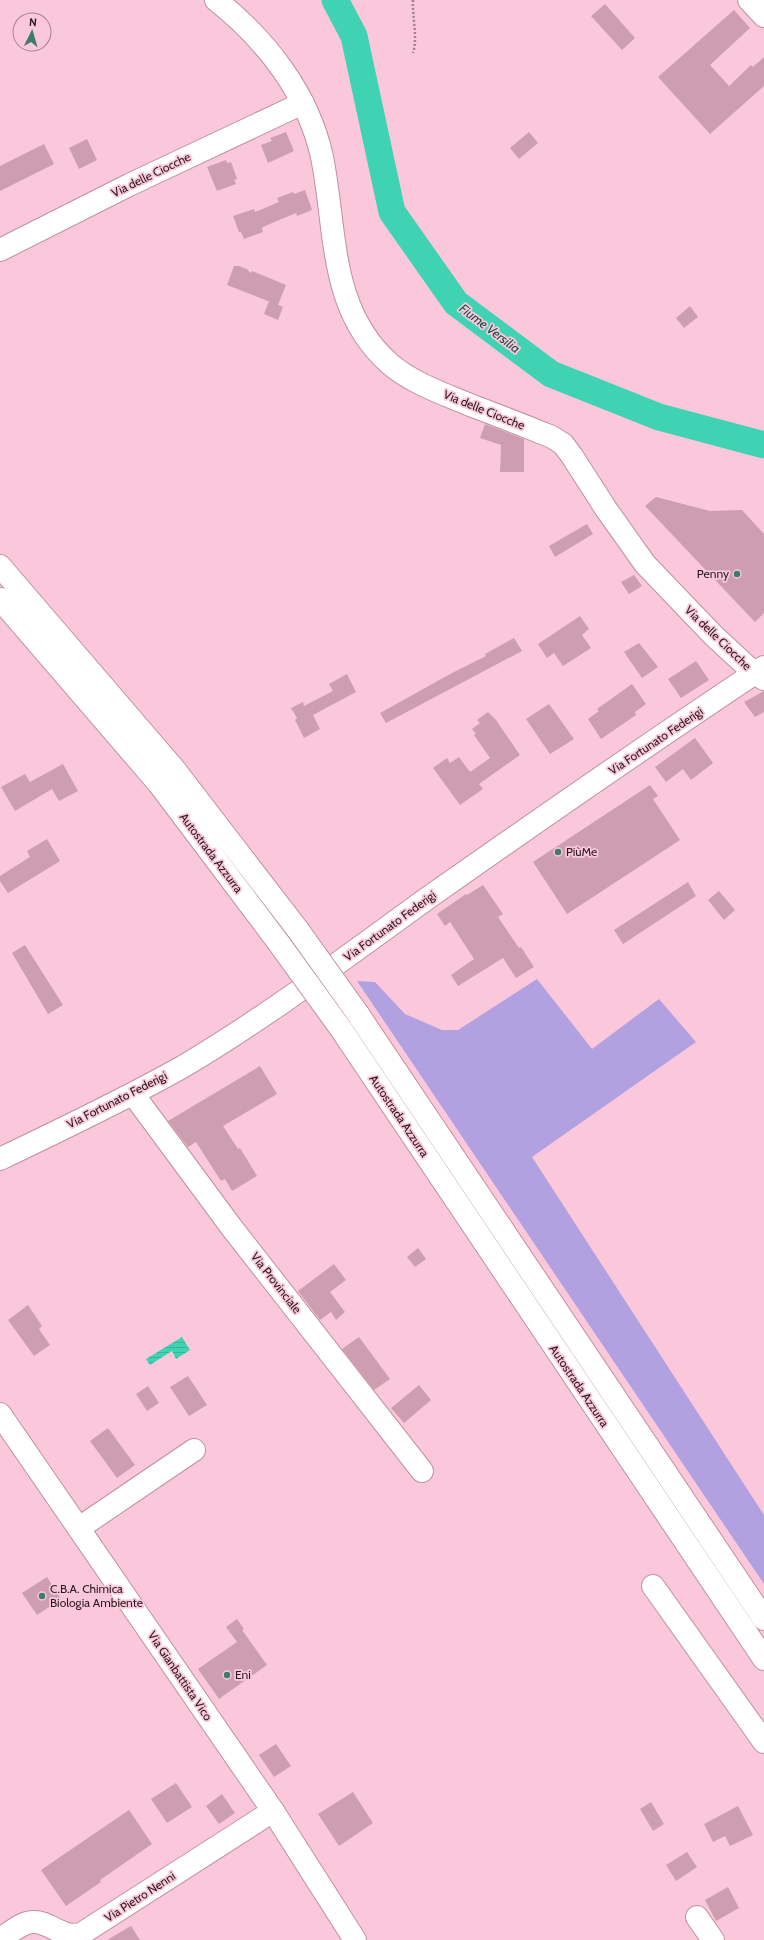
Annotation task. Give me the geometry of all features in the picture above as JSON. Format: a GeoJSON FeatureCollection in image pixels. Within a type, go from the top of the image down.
{"type":"FeatureCollection","features":[{"type":"Feature","properties":{"kind":"main road","name":"Via delle Ciocche"},"geometry":{"type":"LineString","coordinates":[[216,0],[242,21],[264,46],[284,72],[303,103],[314,129],[322,156],[329,198],[333,240],[341,282],[353,314],[371,345],[391,365],[416,380],[442,393],[552,436],[563,444],[610,515],[645,564],[714,636],[761,673]]}},
{"type":"Feature","properties":{"kind":"main road"},"geometry":{"type":"LineString","coordinates":[[749,0],[764,16]]}},
{"type":"Feature","properties":{"kind":"main road","name":"Via delle Ciocche"},"geometry":{"type":"LineString","coordinates":[[0,250],[136,182],[303,103]]}},
{"type":"Feature","properties":{"kind":"main road","name":"Autostrada Azzurra"},"geometry":{"type":"LineString","coordinates":[[0,566],[175,770],[298,930],[358,1014],[764,1619]]}},
{"type":"Feature","properties":{"kind":"main road","name":"Autostrada Azzurra"},"geometry":{"type":"LineString","coordinates":[[0,599],[159,784],[278,942],[341,1029],[694,1557],[764,1659]]}},
{"type":"Feature","properties":{"kind":"main road","name":"Via Fortunato Federigi"},"geometry":{"type":"LineString","coordinates":[[0,1159],[133,1094],[184,1065],[292,997],[476,864],[761,673]]}},
{"type":"Feature","properties":{"kind":"main road","name":"Via Provinciale"},"geometry":{"type":"LineString","coordinates":[[133,1094],[232,1228],[422,1471]]}},
{"type":"Feature","properties":{"kind":"main road","name":"Via Gianbattista Vico"},"geometry":{"type":"LineString","coordinates":[[0,1414],[273,1811],[355,1940]]}},
{"type":"Feature","properties":{"kind":"main road"},"geometry":{"type":"LineString","coordinates":[[79,1528],[194,1450]]}},
{"type":"Feature","properties":{"kind":"main road"},"geometry":{"type":"LineString","coordinates":[[653,1586],[764,1742]]}},
{"type":"Feature","properties":{"kind":"main road","name":"Via Pietro Nenni"},"geometry":{"type":"LineString","coordinates":[[0,1939],[25,1924],[34,1921],[73,1936],[81,1934],[273,1811]]}},
{"type":"Feature","properties":{"kind":"main road"},"geometry":{"type":"LineString","coordinates":[[697,1917],[713,1940]]}},
{"type":"Feature","properties":{"kind":"path"},"geometry":{"type":"LineString","coordinates":[[413,0],[412,16],[416,44],[413,53]]}},
{"type":"Feature","properties":{"kind":"shaded area"},"geometry":{"type":"Polygon","coordinates":[[[537,979],[592,1049],[659,999],[696,1042],[532,1157],[764,1515],[764,1584],[357,981],[375,982],[405,1014],[442,1030],[458,1030],[537,979]]]}},
{"type":"Feature","properties":{"kind":"shaded area"},"geometry":{"type":"Polygon","coordinates":[[[182,1337],[190,1350],[176,1359],[172,1351],[150,1365],[146,1359],[182,1337]]]}},
{"type":"Feature","properties":{"kind":"building"},"geometry":{"type":"Polygon","coordinates":[[[605,4],[635,38],[622,50],[591,16],[605,4]]]}},
{"type":"Feature","properties":{"kind":"building"},"geometry":{"type":"Polygon","coordinates":[[[734,10],[750,28],[710,65],[729,86],[751,65],[753,67],[764,57],[764,86],[710,134],[658,77],[734,10]]]}},
{"type":"Feature","properties":{"kind":"building"},"geometry":{"type":"Polygon","coordinates":[[[286,132],[294,151],[268,163],[261,145],[272,141],[270,138],[286,132]]]}},
{"type":"Feature","properties":{"kind":"building"},"geometry":{"type":"Polygon","coordinates":[[[529,132],[538,143],[519,159],[510,148],[529,132]]]}},
{"type":"Feature","properties":{"kind":"building"},"geometry":{"type":"Polygon","coordinates":[[[87,139],[97,160],[79,169],[69,148],[87,139]]]}},
{"type":"Feature","properties":{"kind":"building"},"geometry":{"type":"Polygon","coordinates":[[[44,144],[54,164],[0,191],[0,166],[44,144]]]}},
{"type":"Feature","properties":{"kind":"building"},"geometry":{"type":"Polygon","coordinates":[[[226,160],[227,163],[231,162],[237,179],[234,180],[236,184],[217,191],[207,167],[226,160]]]}},
{"type":"Feature","properties":{"kind":"building"},"geometry":{"type":"Polygon","coordinates":[[[305,190],[312,210],[297,216],[296,213],[265,226],[262,228],[263,232],[244,239],[241,232],[239,232],[233,216],[254,209],[255,212],[279,202],[277,198],[293,192],[294,194],[305,190]]]}},
{"type":"Feature","properties":{"kind":"building"},"geometry":{"type":"Polygon","coordinates":[[[234,266],[239,266],[247,269],[250,273],[252,271],[286,285],[278,305],[227,285],[234,266]]]}},
{"type":"Feature","properties":{"kind":"building"},"geometry":{"type":"Polygon","coordinates":[[[269,301],[283,307],[278,320],[264,314],[269,301]]]}},
{"type":"Feature","properties":{"kind":"building"},"geometry":{"type":"Polygon","coordinates":[[[690,306],[698,317],[684,328],[676,318],[690,306]]]}},
{"type":"Feature","properties":{"kind":"building"},"geometry":{"type":"Polygon","coordinates":[[[485,424],[524,439],[524,472],[500,472],[501,445],[480,438],[485,424]]]}},
{"type":"Feature","properties":{"kind":"building","name":"Penny"},"geometry":{"type":"Polygon","coordinates":[[[656,497],[710,511],[742,510],[764,534],[764,613],[755,622],[645,506],[656,497]]]}},
{"type":"Feature","properties":{"kind":"building"},"geometry":{"type":"Polygon","coordinates":[[[587,524],[593,534],[555,557],[549,546],[587,524]]]}},
{"type":"Feature","properties":{"kind":"building"},"geometry":{"type":"Polygon","coordinates":[[[634,575],[642,586],[629,594],[621,582],[634,575]]]}},
{"type":"Feature","properties":{"kind":"building"},"geometry":{"type":"Polygon","coordinates":[[[580,616],[589,629],[582,635],[591,648],[563,666],[554,653],[547,658],[538,644],[580,616]]]}},
{"type":"Feature","properties":{"kind":"building"},"geometry":{"type":"Polygon","coordinates":[[[514,638],[522,651],[386,723],[380,713],[486,656],[485,654],[514,638]]]}},
{"type":"Feature","properties":{"kind":"building"},"geometry":{"type":"Polygon","coordinates":[[[639,643],[658,667],[642,678],[624,652],[639,643]]]}},
{"type":"Feature","properties":{"kind":"building"},"geometry":{"type":"Polygon","coordinates":[[[696,661],[709,680],[681,698],[668,679],[696,661]]]}},
{"type":"Feature","properties":{"kind":"building"},"geometry":{"type":"Polygon","coordinates":[[[347,674],[356,692],[313,715],[320,729],[304,738],[295,720],[297,718],[291,708],[303,702],[304,706],[333,691],[329,684],[347,674]]]}},
{"type":"Feature","properties":{"kind":"building"},"geometry":{"type":"Polygon","coordinates":[[[632,684],[646,704],[635,712],[636,715],[601,739],[588,719],[599,711],[597,709],[632,684]]]}},
{"type":"Feature","properties":{"kind":"building"},"geometry":{"type":"Polygon","coordinates":[[[764,691],[764,712],[755,717],[744,702],[764,691]]]}},
{"type":"Feature","properties":{"kind":"building"},"geometry":{"type":"Polygon","coordinates":[[[549,704],[574,739],[550,754],[526,719],[549,704]]]}},
{"type":"Feature","properties":{"kind":"building"},"geometry":{"type":"Polygon","coordinates":[[[488,712],[496,720],[520,755],[479,784],[483,789],[460,805],[433,768],[447,758],[450,763],[459,757],[470,772],[490,758],[474,735],[476,734],[472,729],[480,723],[477,720],[488,712]]]}},
{"type":"Feature","properties":{"kind":"building"},"geometry":{"type":"Polygon","coordinates":[[[695,738],[713,763],[691,780],[683,769],[666,782],[655,767],[695,738]]]}},
{"type":"Feature","properties":{"kind":"building"},"geometry":{"type":"Polygon","coordinates":[[[63,764],[78,791],[59,801],[52,789],[15,811],[1,787],[25,774],[30,782],[63,764]]]}},
{"type":"Feature","properties":{"kind":"building"},"geometry":{"type":"Polygon","coordinates":[[[650,785],[658,796],[653,799],[680,840],[567,914],[533,862],[650,785]]]}},
{"type":"Feature","properties":{"kind":"building"},"geometry":{"type":"Polygon","coordinates":[[[47,839],[60,861],[8,893],[0,881],[0,876],[30,857],[27,851],[47,839]]]}},
{"type":"Feature","properties":{"kind":"building"},"geometry":{"type":"Polygon","coordinates":[[[688,882],[696,896],[623,944],[614,930],[688,882]]]}},
{"type":"Feature","properties":{"kind":"building"},"geometry":{"type":"Polygon","coordinates":[[[483,885],[503,914],[498,917],[534,967],[516,978],[503,958],[458,986],[451,975],[474,959],[450,922],[445,926],[437,914],[466,894],[467,895],[483,885]]]}},
{"type":"Feature","properties":{"kind":"building"},"geometry":{"type":"Polygon","coordinates":[[[719,891],[735,910],[724,920],[708,900],[719,891]]]}},
{"type":"Feature","properties":{"kind":"building"},"geometry":{"type":"Polygon","coordinates":[[[25,945],[63,1005],[48,1014],[12,953],[25,945]]]}},
{"type":"Feature","properties":{"kind":"building"},"geometry":{"type":"Polygon","coordinates":[[[260,1066],[277,1094],[223,1126],[238,1149],[240,1148],[257,1176],[232,1191],[225,1179],[221,1181],[196,1142],[188,1147],[168,1121],[260,1066]]]}},
{"type":"Feature","properties":{"kind":"building"},"geometry":{"type":"Polygon","coordinates":[[[418,1248],[426,1259],[415,1267],[407,1257],[418,1248]]]}},
{"type":"Feature","properties":{"kind":"building"},"geometry":{"type":"Polygon","coordinates":[[[334,1264],[346,1280],[330,1292],[345,1312],[336,1320],[331,1312],[320,1320],[298,1291],[334,1264]]]}},
{"type":"Feature","properties":{"kind":"building"},"geometry":{"type":"Polygon","coordinates":[[[28,1305],[42,1326],[39,1329],[50,1345],[34,1356],[8,1320],[28,1305]]]}},
{"type":"Feature","properties":{"kind":"building"},"geometry":{"type":"Polygon","coordinates":[[[359,1337],[390,1379],[374,1390],[342,1349],[359,1337]]]}},
{"type":"Feature","properties":{"kind":"building"},"geometry":{"type":"Polygon","coordinates":[[[188,1376],[207,1405],[189,1416],[170,1387],[188,1376]]]}},
{"type":"Feature","properties":{"kind":"building"},"geometry":{"type":"Polygon","coordinates":[[[419,1385],[431,1400],[404,1423],[391,1408],[419,1385]]]}},
{"type":"Feature","properties":{"kind":"building"},"geometry":{"type":"Polygon","coordinates":[[[148,1386],[159,1403],[147,1411],[136,1394],[148,1386]]]}},
{"type":"Feature","properties":{"kind":"building"},"geometry":{"type":"Polygon","coordinates":[[[108,1428],[135,1465],[117,1478],[90,1441],[108,1428]]]}},
{"type":"Feature","properties":{"kind":"building","name":"C.B.A. Chimica Biologia Ambiente"},"geometry":{"type":"Polygon","coordinates":[[[47,1577],[61,1599],[37,1615],[22,1593],[47,1577]]]}},
{"type":"Feature","properties":{"kind":"building"},"geometry":{"type":"Polygon","coordinates":[[[237,1619],[244,1629],[242,1630],[267,1665],[219,1699],[198,1669],[237,1642],[226,1627],[237,1619]]]}},
{"type":"Feature","properties":{"kind":"building"},"geometry":{"type":"Polygon","coordinates":[[[276,1744],[291,1766],[274,1777],[259,1755],[276,1744]]]}},
{"type":"Feature","properties":{"kind":"building"},"geometry":{"type":"Polygon","coordinates":[[[176,1783],[192,1807],[167,1823],[151,1799],[176,1783]]]}},
{"type":"Feature","properties":{"kind":"building"},"geometry":{"type":"Polygon","coordinates":[[[353,1792],[373,1823],[339,1846],[318,1814],[353,1792]]]}},
{"type":"Feature","properties":{"kind":"building"},"geometry":{"type":"Polygon","coordinates":[[[222,1794],[235,1813],[219,1824],[206,1806],[222,1794]]]}},
{"type":"Feature","properties":{"kind":"building"},"geometry":{"type":"Polygon","coordinates":[[[651,1802],[664,1824],[653,1831],[640,1809],[651,1802]]]}},
{"type":"Feature","properties":{"kind":"building"},"geometry":{"type":"Polygon","coordinates":[[[738,1806],[753,1835],[730,1846],[725,1836],[713,1842],[704,1824],[738,1806]]]}},
{"type":"Feature","properties":{"kind":"building"},"geometry":{"type":"Polygon","coordinates":[[[129,1810],[152,1844],[100,1880],[101,1882],[66,1906],[41,1870],[129,1810]]]}},
{"type":"Feature","properties":{"kind":"building"},"geometry":{"type":"Polygon","coordinates":[[[687,1852],[697,1867],[676,1881],[666,1865],[687,1852]]]}},
{"type":"Feature","properties":{"kind":"building"},"geometry":{"type":"Polygon","coordinates":[[[728,1887],[739,1908],[716,1921],[705,1900],[728,1887]]]}},
{"type":"Feature","properties":{"kind":"building"},"geometry":{"type":"Polygon","coordinates":[[[131,1926],[140,1940],[107,1940],[131,1926]]]}},
{"type":"Feature","properties":{"kind":"waterway","name":"Fiume Versilia"},"geometry":{"type":"LineString","coordinates":[[335,0],[354,36],[392,212],[456,303],[551,374],[659,417],[764,445]]}},
{"type":"Feature","properties":{"kind":"place","name":"Penny"},"geometry":{"type":"Point","coordinates":[737,574]}},
{"type":"Feature","properties":{"kind":"place","name":"PiùMe"},"geometry":{"type":"Point","coordinates":[558,852]}},
{"type":"Feature","properties":{"kind":"place","name":"C.B.A. Chimica Biologia Ambiente"},"geometry":{"type":"Point","coordinates":[42,1596]}},
{"type":"Feature","properties":{"kind":"place","name":"Eni"},"geometry":{"type":"Point","coordinates":[227,1675]}}]}
